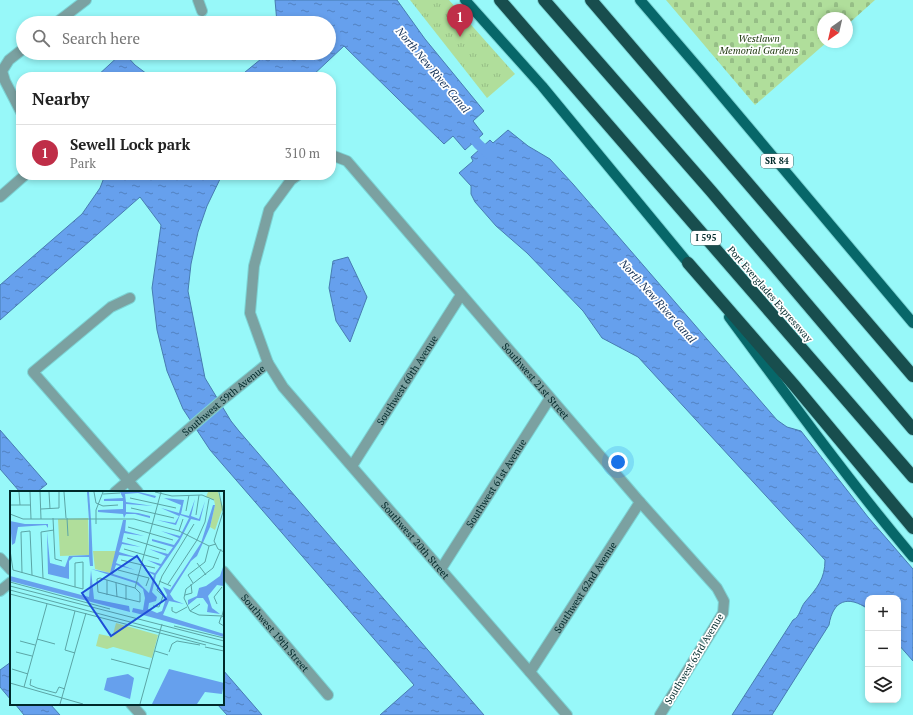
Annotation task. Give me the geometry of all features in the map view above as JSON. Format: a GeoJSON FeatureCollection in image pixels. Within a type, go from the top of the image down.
{"type":"FeatureCollection","features":[{"type":"Feature","properties":{"kind":"highway","name":"Port Everglades Expressway"},"geometry":{"type":"LineString","coordinates":[[500,0],[913,477]]}},
{"type":"Feature","properties":{"kind":"highway"},"geometry":{"type":"LineString","coordinates":[[544,0],[710,190],[913,429]]}},
{"type":"Feature","properties":{"kind":"highway"},"geometry":{"type":"LineString","coordinates":[[591,0],[913,376]]}},
{"type":"Feature","properties":{"kind":"highway"},"geometry":{"type":"LineString","coordinates":[[688,263],[794,385],[913,528]]}},
{"type":"Feature","properties":{"kind":"main road"},"geometry":{"type":"LineString","coordinates":[[465,0],[542,86],[688,263],[821,442],[913,557]]}},
{"type":"Feature","properties":{"kind":"main road","name":"SR 84"},"geometry":{"type":"LineString","coordinates":[[640,0],[913,323]]}},
{"type":"Feature","properties":{"kind":"street"},"geometry":{"type":"LineString","coordinates":[[65,16],[86,0]]}},
{"type":"Feature","properties":{"kind":"street"},"geometry":{"type":"LineString","coordinates":[[198,0],[202,11]]}},
{"type":"Feature","properties":{"kind":"street"},"geometry":{"type":"LineString","coordinates":[[16,54],[9,60],[2,71],[5,81],[16,102]]}},
{"type":"Feature","properties":{"kind":"street","name":"Southwest 21st Street"},"geometry":{"type":"LineString","coordinates":[[336,157],[347,161],[640,502],[717,588],[724,601]]}},
{"type":"Feature","properties":{"kind":"street"},"geometry":{"type":"LineString","coordinates":[[0,197],[19,180]]}},
{"type":"Feature","properties":{"kind":"street","name":"Southwest 59th Avenue"},"geometry":{"type":"LineString","coordinates":[[116,491],[226,397],[268,364],[250,313],[254,266],[269,210],[291,180]]}},
{"type":"Feature","properties":{"kind":"street","name":"Southwest 60th Avenue"},"geometry":{"type":"LineString","coordinates":[[352,466],[461,295]]}},
{"type":"Feature","properties":{"kind":"street"},"geometry":{"type":"LineString","coordinates":[[130,298],[111,307],[33,372],[137,491]]}},
{"type":"Feature","properties":{"kind":"street","name":"Southwest 20th Street"},"geometry":{"type":"LineString","coordinates":[[268,364],[283,387],[567,715]]}},
{"type":"Feature","properties":{"kind":"street","name":"Southwest 61st Avenue"},"geometry":{"type":"LineString","coordinates":[[441,568],[550,398]]}},
{"type":"Feature","properties":{"kind":"street","name":"Southwest 62nd Avenue"},"geometry":{"type":"LineString","coordinates":[[530,672],[640,502]]}},
{"type":"Feature","properties":{"kind":"street"},"geometry":{"type":"LineString","coordinates":[[0,558],[10,569]]}},
{"type":"Feature","properties":{"kind":"street","name":"Southwest 19th Street"},"geometry":{"type":"LineString","coordinates":[[224,572],[328,695]]}},
{"type":"Feature","properties":{"kind":"street"},"geometry":{"type":"LineString","coordinates":[[0,591],[10,583]]}},
{"type":"Feature","properties":{"kind":"street","name":"Southwest 63rd Avenue"},"geometry":{"type":"LineString","coordinates":[[660,715],[723,613],[724,601]]}},
{"type":"Feature","properties":{"kind":"street"},"geometry":{"type":"LineString","coordinates":[[132,705],[141,715]]}},
{"type":"Feature","properties":{"kind":"green space"},"geometry":{"type":"Polygon","coordinates":[[[410,0],[449,0],[515,74],[487,98],[410,0]]]}},
{"type":"Feature","properties":{"kind":"green space","name":"Westlawn Memorial Gardens"},"geometry":{"type":"Polygon","coordinates":[[[666,0],[875,0],[853,20],[853,12],[817,12],[817,48],[820,48],[755,105],[666,0]]]}},
{"type":"Feature","properties":{"kind":"water"},"geometry":{"type":"Polygon","coordinates":[[[275,0],[397,0],[425,39],[484,111],[473,121],[483,134],[465,150],[453,136],[444,144],[344,46],[336,54],[336,16],[276,16],[275,0]]]}},
{"type":"Feature","properties":{"kind":"water"},"geometry":{"type":"Polygon","coordinates":[[[114,60],[130,60],[144,72],[101,72],[114,60]]]}},
{"type":"Feature","properties":{"kind":"water"},"geometry":{"type":"Polygon","coordinates":[[[260,60],[329,60],[316,72],[245,72],[260,60]]]}},
{"type":"Feature","properties":{"kind":"water"},"geometry":{"type":"Polygon","coordinates":[[[508,130],[528,146],[550,159],[777,420],[787,427],[801,431],[868,517],[913,569],[913,661],[901,647],[901,595],[865,595],[865,607],[848,601],[842,602],[834,610],[829,625],[772,715],[732,715],[793,620],[799,615],[803,604],[820,583],[824,573],[825,560],[638,357],[602,338],[583,311],[527,253],[496,226],[475,202],[471,194],[471,186],[459,173],[473,161],[471,157],[490,140],[493,143],[508,130]]]}},
{"type":"Feature","properties":{"kind":"water"},"geometry":{"type":"Polygon","coordinates":[[[103,180],[220,180],[207,206],[198,232],[191,264],[188,291],[205,378],[231,421],[239,431],[484,715],[380,715],[414,685],[210,450],[183,409],[167,371],[157,330],[152,288],[161,225],[140,197],[0,320],[0,285],[82,214],[100,188],[103,180]]]}},
{"type":"Feature","properties":{"kind":"water"},"geometry":{"type":"Polygon","coordinates":[[[348,257],[367,297],[350,342],[336,321],[329,288],[333,261],[348,257]]]}},
{"type":"Feature","properties":{"kind":"water"},"geometry":{"type":"Polygon","coordinates":[[[0,430],[47,484],[38,491],[19,491],[0,469],[0,430]]]}},
{"type":"Feature","properties":{"kind":"water"},"geometry":{"type":"Polygon","coordinates":[[[10,663],[10,699],[0,687],[0,670],[10,663]]]}},
{"type":"Feature","properties":{"kind":"water"},"geometry":{"type":"Polygon","coordinates":[[[224,671],[262,715],[227,715],[218,705],[224,705],[224,671]]]}},
{"type":"Feature","properties":{"kind":"water"},"geometry":{"type":"Polygon","coordinates":[[[16,705],[51,705],[60,715],[24,715],[16,705]]]}},
{"type":"Feature","properties":{"kind":"waterway","name":"North New River Canal"},"geometry":{"type":"LineString","coordinates":[[467,131],[492,157]]}},
{"type":"Feature","properties":{"kind":"place","name":"Sewell Lock park"},"geometry":{"type":"Point","coordinates":[460,37]}}]}
